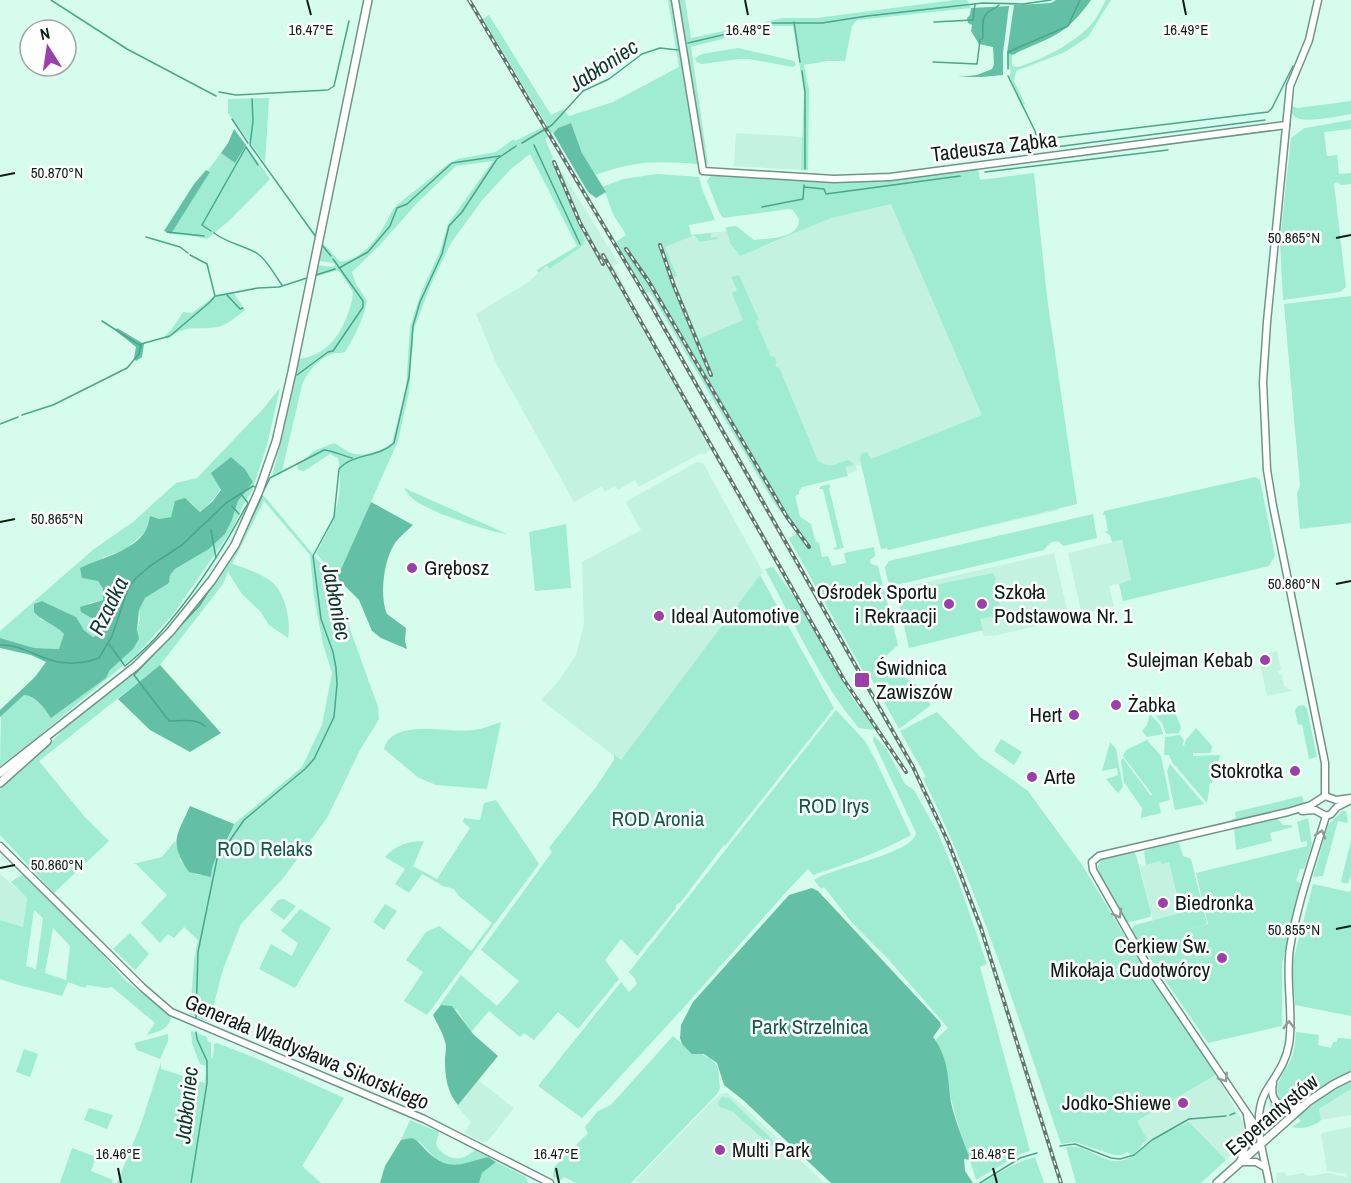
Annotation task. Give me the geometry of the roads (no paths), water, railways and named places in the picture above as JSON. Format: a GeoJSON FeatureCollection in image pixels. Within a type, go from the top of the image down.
{"type":"FeatureCollection","features":[{"type":"Feature","properties":{"kind":"main road"},"geometry":{"type":"LineString","coordinates":[[0,773],[136,666],[170,632],[212,580],[236,544],[259,491],[276,442],[290,384],[368,0]]}},
{"type":"Feature","properties":{"kind":"main road"},"geometry":{"type":"LineString","coordinates":[[0,783],[36,753],[63,724]]}},
{"type":"Feature","properties":{"kind":"main road","name":"Esperantystów"},"geometry":{"type":"LineString","coordinates":[[1217,1183],[1303,1106],[1333,1085],[1351,1076]]}},
{"type":"Feature","properties":{"kind":"street","name":"Tadeusza Ząbka"},"geometry":{"type":"LineString","coordinates":[[675,0],[704,171],[834,179],[890,177],[1286,125]]}},
{"type":"Feature","properties":{"kind":"street"},"geometry":{"type":"LineString","coordinates":[[1318,0],[1309,40],[1290,87],[1263,382],[1267,470],[1278,537],[1325,763],[1329,797],[1335,803],[1335,809]]}},
{"type":"Feature","properties":{"kind":"street"},"geometry":{"type":"LineString","coordinates":[[1259,1131],[1147,965],[1093,870],[1092,862],[1099,856],[1288,812],[1329,797],[1339,800],[1351,799]]}},
{"type":"Feature","properties":{"kind":"street"},"geometry":{"type":"LineString","coordinates":[[1288,812],[1310,810],[1326,816],[1351,799]]}},
{"type":"Feature","properties":{"kind":"street"},"geometry":{"type":"LineString","coordinates":[[1317,801],[1317,812]]}},
{"type":"Feature","properties":{"kind":"street"},"geometry":{"type":"LineString","coordinates":[[1269,1183],[1259,1131],[1260,1106],[1266,1091],[1286,1059],[1289,1043],[1290,948],[1306,882],[1326,816]]}},
{"type":"Feature","properties":{"kind":"street","name":"Generała Władysława Sikorskiego"},"geometry":{"type":"LineString","coordinates":[[0,841],[22,867]]}},
{"type":"Feature","properties":{"kind":"street","name":"Generała Władysława Sikorskiego"},"geometry":{"type":"LineString","coordinates":[[0,846],[141,987],[171,1012],[424,1119],[550,1183]]}},
{"type":"Feature","properties":{"kind":"street"},"geometry":{"type":"LineString","coordinates":[[1274,1080],[1273,1095],[1280,1105],[1289,1108],[1303,1106]]}},
{"type":"Feature","properties":{"kind":"street"},"geometry":{"type":"LineString","coordinates":[[1245,1109],[1252,1111],[1260,1106]]}},
{"type":"Feature","properties":{"kind":"street"},"geometry":{"type":"LineString","coordinates":[[1245,1109],[1250,1133],[1240,1162],[1256,1162],[1266,1168]]}},
{"type":"Feature","properties":{"kind":"waterway"},"geometry":{"type":"LineString","coordinates":[[51,0],[127,49],[216,96]]}},
{"type":"Feature","properties":{"kind":"waterway","name":"Jabłoniec"},"geometry":{"type":"LineString","coordinates":[[688,43],[774,23],[822,23],[983,3],[1023,4],[1051,0]]}},
{"type":"Feature","properties":{"kind":"waterway"},"geometry":{"type":"LineString","coordinates":[[1008,69],[1008,52],[1068,26],[1080,0]]}},
{"type":"Feature","properties":{"kind":"waterway"},"geometry":{"type":"LineString","coordinates":[[934,22],[973,20],[975,4]]}},
{"type":"Feature","properties":{"kind":"waterway"},"geometry":{"type":"LineString","coordinates":[[933,62],[977,64],[980,40],[983,38],[984,18],[987,13],[999,5]]}},
{"type":"Feature","properties":{"kind":"waterway"},"geometry":{"type":"LineString","coordinates":[[219,92],[236,95],[328,90],[334,86],[349,21]]}},
{"type":"Feature","properties":{"kind":"waterway"},"geometry":{"type":"LineString","coordinates":[[794,22],[800,62]]}},
{"type":"Feature","properties":{"kind":"waterway","name":"Jabłoniec"},"geometry":{"type":"LineString","coordinates":[[522,143],[552,125],[583,91],[609,79],[642,54],[660,48],[678,50]]}},
{"type":"Feature","properties":{"kind":"waterway"},"geometry":{"type":"LineString","coordinates":[[1036,136],[1053,138],[1268,112],[1293,66]]}},
{"type":"Feature","properties":{"kind":"waterway"},"geometry":{"type":"LineString","coordinates":[[802,71],[805,92],[805,169]]}},
{"type":"Feature","properties":{"kind":"waterway"},"geometry":{"type":"LineString","coordinates":[[1008,76],[1035,131],[1040,149],[1265,120]]}},
{"type":"Feature","properties":{"kind":"waterway"},"geometry":{"type":"LineString","coordinates":[[252,99],[253,121],[250,145],[316,237]]}},
{"type":"Feature","properties":{"kind":"waterway"},"geometry":{"type":"LineString","coordinates":[[232,119],[248,143]]}},
{"type":"Feature","properties":{"kind":"waterway"},"geometry":{"type":"LineString","coordinates":[[534,145],[580,244]]}},
{"type":"Feature","properties":{"kind":"waterway","name":"Jabłoniec"},"geometry":{"type":"LineString","coordinates":[[196,1018],[198,952],[217,859],[244,820],[314,759],[334,717],[336,668],[333,652],[321,619],[313,556],[334,517],[339,469],[351,460],[381,451],[394,443],[409,377],[413,326],[420,302],[442,254],[449,226],[462,212],[497,159],[516,146]]}},
{"type":"Feature","properties":{"kind":"waterway"},"geometry":{"type":"LineString","coordinates":[[211,231],[202,225],[246,147],[258,165]]}},
{"type":"Feature","properties":{"kind":"waterway"},"geometry":{"type":"LineString","coordinates":[[985,172],[1168,150]]}},
{"type":"Feature","properties":{"kind":"waterway"},"geometry":{"type":"LineString","coordinates":[[339,268],[368,252],[390,226],[397,208],[407,204],[452,163],[500,156]]}},
{"type":"Feature","properties":{"kind":"waterway"},"geometry":{"type":"LineString","coordinates":[[804,187],[824,189],[826,194],[960,176]]}},
{"type":"Feature","properties":{"kind":"waterway"},"geometry":{"type":"LineString","coordinates":[[762,207],[803,199],[804,185]]}},
{"type":"Feature","properties":{"kind":"waterway"},"geometry":{"type":"LineString","coordinates":[[167,232],[204,236]]}},
{"type":"Feature","properties":{"kind":"waterway"},"geometry":{"type":"LineString","coordinates":[[214,233],[262,257],[282,285]]}},
{"type":"Feature","properties":{"kind":"waterway"},"geometry":{"type":"LineString","coordinates":[[146,237],[180,247],[188,253]]}},
{"type":"Feature","properties":{"kind":"waterway"},"geometry":{"type":"LineString","coordinates":[[322,245],[331,256]]}},
{"type":"Feature","properties":{"kind":"waterway"},"geometry":{"type":"LineString","coordinates":[[22,415],[53,405],[127,368],[139,354],[141,344],[170,336],[210,302],[215,296],[207,264],[190,255]]}},
{"type":"Feature","properties":{"kind":"waterway"},"geometry":{"type":"LineString","coordinates":[[297,375],[328,352],[333,351],[363,307],[363,301],[333,259]]}},
{"type":"Feature","properties":{"kind":"waterway"},"geometry":{"type":"LineString","coordinates":[[316,275],[335,269]]}},
{"type":"Feature","properties":{"kind":"waterway"},"geometry":{"type":"LineString","coordinates":[[216,296],[258,288],[279,287],[307,278]]}},
{"type":"Feature","properties":{"kind":"waterway"},"geometry":{"type":"LineString","coordinates":[[227,295],[240,309],[243,308]]}},
{"type":"Feature","properties":{"kind":"waterway"},"geometry":{"type":"LineString","coordinates":[[102,321],[141,346]]}},
{"type":"Feature","properties":{"kind":"waterway"},"geometry":{"type":"LineString","coordinates":[[0,424],[18,417]]}},
{"type":"Feature","properties":{"kind":"waterway","name":"Rzadka"},"geometry":{"type":"LineString","coordinates":[[264,490],[270,478],[324,450],[352,458]]}},
{"type":"Feature","properties":{"kind":"waterway","name":"Rzadka"},"geometry":{"type":"LineString","coordinates":[[0,645],[16,647],[63,663],[78,663],[99,658],[112,636],[128,589],[135,579],[182,545],[226,503],[253,486],[255,487]]}},
{"type":"Feature","properties":{"kind":"waterway"},"geometry":{"type":"LineString","coordinates":[[109,644],[125,666],[143,651],[172,619],[196,588],[248,503],[241,494]]}},
{"type":"Feature","properties":{"kind":"waterway"},"geometry":{"type":"LineString","coordinates":[[243,536],[262,496]]}},
{"type":"Feature","properties":{"kind":"waterway"},"geometry":{"type":"LineString","coordinates":[[232,506],[239,514]]}},
{"type":"Feature","properties":{"kind":"waterway"},"geometry":{"type":"LineString","coordinates":[[211,530],[216,558]]}},
{"type":"Feature","properties":{"kind":"waterway"},"geometry":{"type":"LineString","coordinates":[[220,574],[233,553]]}},
{"type":"Feature","properties":{"kind":"waterway"},"geometry":{"type":"LineString","coordinates":[[205,726],[192,721],[169,721],[134,675],[199,606],[215,581]]}},
{"type":"Feature","properties":{"kind":"waterway","name":"Jabłoniec"},"geometry":{"type":"LineString","coordinates":[[191,1183],[207,1083],[207,1061],[196,1032]]}},
{"type":"Feature","properties":{"kind":"waterway"},"geometry":{"type":"LineString","coordinates":[[1230,1115],[1235,1113]]}},
{"type":"Feature","properties":{"kind":"waterway"},"geometry":{"type":"LineString","coordinates":[[1060,1146],[1075,1144],[1111,1158],[1120,1159],[1134,1155],[1152,1140],[1189,1119],[1226,1116]]}},
{"type":"Feature","properties":{"kind":"waterway"},"geometry":{"type":"LineString","coordinates":[[980,1183],[1020,1158],[1037,1153]]}},
{"type":"Feature","properties":{"kind":"railway"},"geometry":{"type":"LineString","coordinates":[[469,0],[654,310],[913,767],[949,844],[981,928],[1061,1183]]}},
{"type":"Feature","properties":{"kind":"railway"},"geometry":{"type":"LineString","coordinates":[[554,162],[580,223],[603,264]]}},
{"type":"Feature","properties":{"kind":"railway"},"geometry":{"type":"LineString","coordinates":[[660,245],[674,286],[711,375]]}},
{"type":"Feature","properties":{"kind":"railway"},"geometry":{"type":"LineString","coordinates":[[626,249],[649,282],[787,517],[809,547]]}},
{"type":"Feature","properties":{"kind":"railway"},"geometry":{"type":"LineString","coordinates":[[603,255],[844,680],[906,772]]}},
{"type":"Feature","properties":{"kind":"place","name":"Grębosz"},"geometry":{"type":"Point","coordinates":[412,568]}},
{"type":"Feature","properties":{"kind":"place","name":"Ośrodek Sportu i Rekraacji"},"geometry":{"type":"Point","coordinates":[949,604]}},
{"type":"Feature","properties":{"kind":"place","name":"Szkoła Podstawowa Nr. 1"},"geometry":{"type":"Point","coordinates":[982,604]}},
{"type":"Feature","properties":{"kind":"place","name":"Ideal Automotive"},"geometry":{"type":"Point","coordinates":[659,616]}},
{"type":"Feature","properties":{"kind":"place","name":"Sulejman Kebab"},"geometry":{"type":"Point","coordinates":[1265,660]}},
{"type":"Feature","properties":{"kind":"place","name":"Świdnica Zawiszów"},"geometry":{"type":"Point","coordinates":[862,680]}},
{"type":"Feature","properties":{"kind":"place","name":"Żabka"},"geometry":{"type":"Point","coordinates":[1116,705]}},
{"type":"Feature","properties":{"kind":"place","name":"Hert"},"geometry":{"type":"Point","coordinates":[1074,715]}},
{"type":"Feature","properties":{"kind":"place","name":"Stokrotka"},"geometry":{"type":"Point","coordinates":[1295,771]}},
{"type":"Feature","properties":{"kind":"place","name":"Arte"},"geometry":{"type":"Point","coordinates":[1032,777]}},
{"type":"Feature","properties":{"kind":"place","name":"Biedronka"},"geometry":{"type":"Point","coordinates":[1163,903]}},
{"type":"Feature","properties":{"kind":"place","name":"Cerkiew Św. Mikołaja Cudotwórcy"},"geometry":{"type":"Point","coordinates":[1222,958]}},
{"type":"Feature","properties":{"kind":"place","name":"Jodko-Shiewe"},"geometry":{"type":"Point","coordinates":[1183,1103]}},
{"type":"Feature","properties":{"kind":"place","name":"Multi Park"},"geometry":{"type":"Point","coordinates":[720,1150]}},
{"type":"Feature","properties":{"kind":"park label","name":"ROD Irys"},"geometry":{"type":"Point","coordinates":[834,806]}},
{"type":"Feature","properties":{"kind":"park label","name":"ROD Aronia"},"geometry":{"type":"Point","coordinates":[658,819]}},
{"type":"Feature","properties":{"kind":"park label","name":"ROD Relaks"},"geometry":{"type":"Point","coordinates":[265,849]}},
{"type":"Feature","properties":{"kind":"park label","name":"Park Strzelnica"},"geometry":{"type":"Point","coordinates":[810,1027]}}]}
